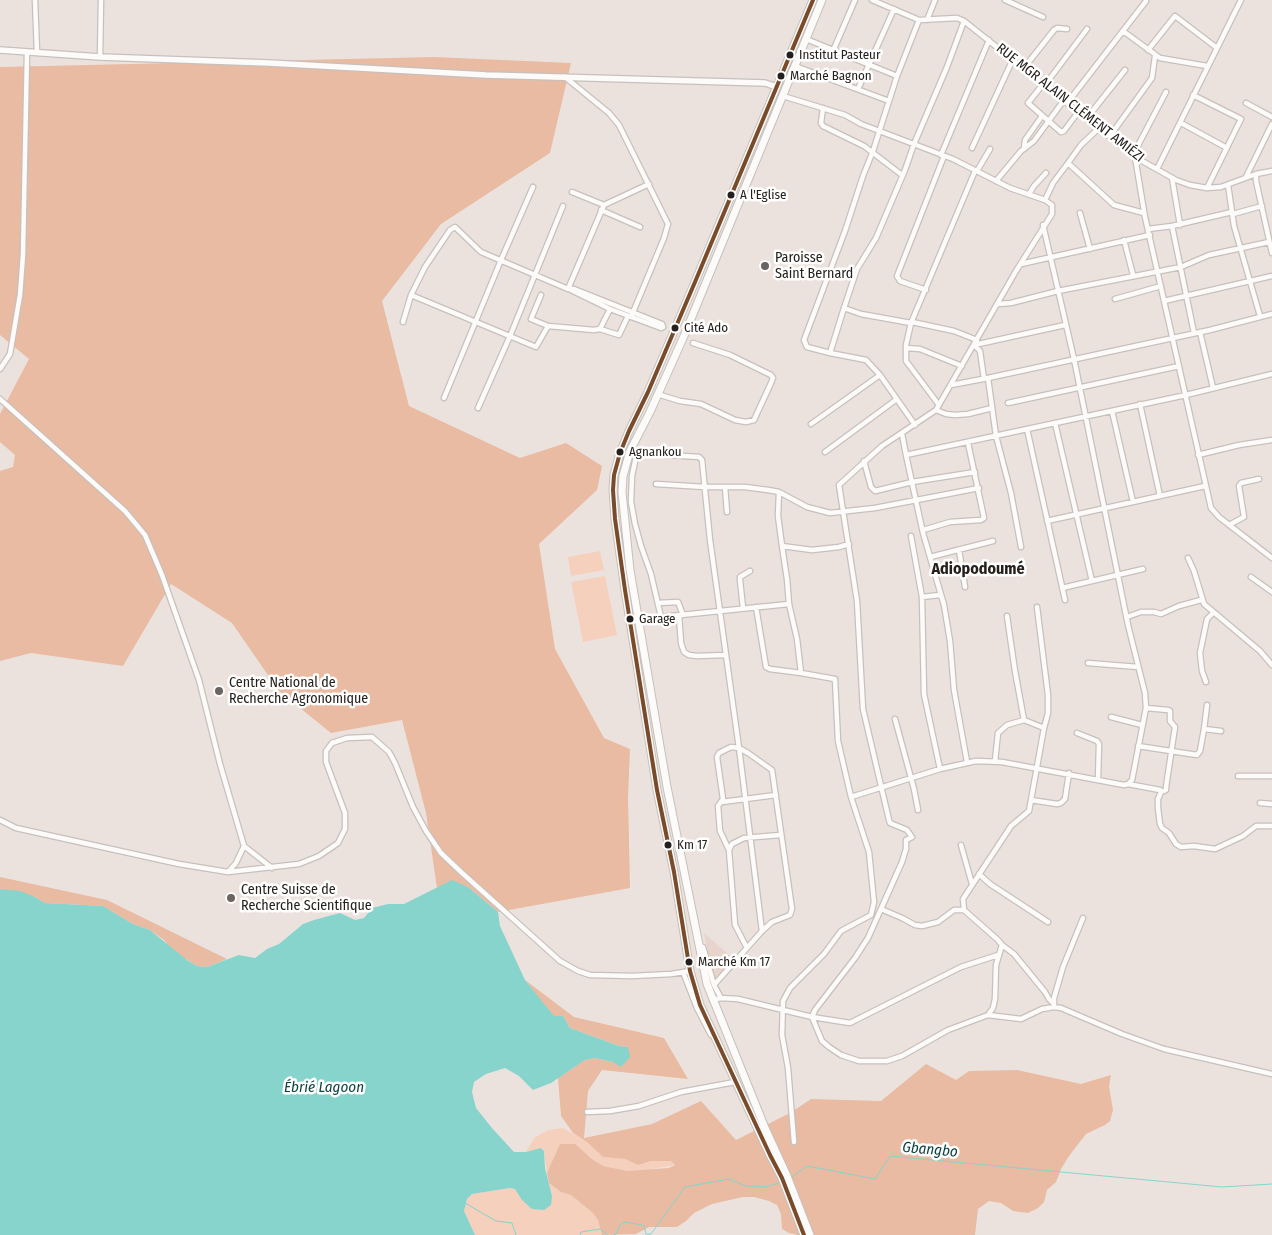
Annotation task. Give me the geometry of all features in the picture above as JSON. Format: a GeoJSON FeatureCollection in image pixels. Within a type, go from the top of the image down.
{"type":"FeatureCollection","features":[{"type":"Feature","properties":{"kind":"main road"},"geometry":{"type":"LineString","coordinates":[[785,1177],[770,1155],[735,1082],[687,972],[674,872],[657,790],[613,503],[614,475],[620,453],[739,178],[813,0]]}},
{"type":"Feature","properties":{"kind":"main road"},"geometry":{"type":"LineString","coordinates":[[810,1235],[712,1000],[711,985],[690,908],[666,787],[630,570],[623,516],[622,484],[630,451],[684,336],[822,0]]}},
{"type":"Feature","properties":{"kind":"main road"},"geometry":{"type":"LineString","coordinates":[[739,178],[748,182]]}},
{"type":"Feature","properties":{"kind":"main road"},"geometry":{"type":"LineString","coordinates":[[694,987],[711,985]]}},
{"type":"Feature","properties":{"kind":"main road"},"geometry":{"type":"LineString","coordinates":[[789,1187],[804,1235]]}},
{"type":"Feature","properties":{"kind":"street"},"geometry":{"type":"LineString","coordinates":[[35,0],[37,52]]}},
{"type":"Feature","properties":{"kind":"street"},"geometry":{"type":"LineString","coordinates":[[100,57],[101,0]]}},
{"type":"Feature","properties":{"kind":"street"},"geometry":{"type":"LineString","coordinates":[[833,51],[856,0]]}},
{"type":"Feature","properties":{"kind":"street"},"geometry":{"type":"LineString","coordinates":[[830,353],[857,269],[876,238],[947,67],[964,21],[957,18],[919,20],[872,0]]}},
{"type":"Feature","properties":{"kind":"street"},"geometry":{"type":"LineString","coordinates":[[927,20],[935,0]]}},
{"type":"Feature","properties":{"kind":"street"},"geometry":{"type":"LineString","coordinates":[[1005,0],[1043,17]]}},
{"type":"Feature","properties":{"kind":"street"},"geometry":{"type":"LineString","coordinates":[[1157,169],[1240,0]]}},
{"type":"Feature","properties":{"kind":"street"},"geometry":{"type":"LineString","coordinates":[[996,181],[1024,149],[1034,141],[1146,1]]}},
{"type":"Feature","properties":{"kind":"street"},"geometry":{"type":"LineString","coordinates":[[858,89],[894,9]]}},
{"type":"Feature","properties":{"kind":"street"},"geometry":{"type":"LineString","coordinates":[[1148,50],[1175,16],[1216,48]]}},
{"type":"Feature","properties":{"kind":"street"},"geometry":{"type":"LineString","coordinates":[[915,425],[880,375],[866,360],[807,347],[804,340],[845,231],[897,76],[919,20]]}},
{"type":"Feature","properties":{"kind":"street","name":"RUE MGR ALAIN CLÉMENT AMIÉZI"},"geometry":{"type":"LineString","coordinates":[[964,21],[1134,156],[1172,178],[1190,185],[1208,188],[1228,184],[1272,170]]}},
{"type":"Feature","properties":{"kind":"street"},"geometry":{"type":"LineString","coordinates":[[1024,68],[1054,30],[1057,28],[1067,29]]}},
{"type":"Feature","properties":{"kind":"street"},"geometry":{"type":"LineString","coordinates":[[1079,111],[1062,132],[1048,122],[1028,102],[1088,29]]}},
{"type":"Feature","properties":{"kind":"street"},"geometry":{"type":"LineString","coordinates":[[1123,31],[1154,56],[1207,66]]}},
{"type":"Feature","properties":{"kind":"street"},"geometry":{"type":"LineString","coordinates":[[806,39],[897,76]]}},
{"type":"Feature","properties":{"kind":"street"},"geometry":{"type":"LineString","coordinates":[[926,290],[900,281],[897,276],[989,40]]}},
{"type":"Feature","properties":{"kind":"street"},"geometry":{"type":"LineString","coordinates":[[0,50],[100,57],[269,63],[486,75],[765,83],[777,87]]}},
{"type":"Feature","properties":{"kind":"street"},"geometry":{"type":"LineString","coordinates":[[0,369],[10,354],[20,296],[27,52]]}},
{"type":"Feature","properties":{"kind":"street"},"geometry":{"type":"LineString","coordinates":[[1110,136],[1152,78],[1154,56]]}},
{"type":"Feature","properties":{"kind":"street"},"geometry":{"type":"LineString","coordinates":[[972,148],[1013,59]]}},
{"type":"Feature","properties":{"kind":"street"},"geometry":{"type":"LineString","coordinates":[[795,66],[889,102]]}},
{"type":"Feature","properties":{"kind":"street"},"geometry":{"type":"LineString","coordinates":[[1087,118],[1125,70]]}},
{"type":"Feature","properties":{"kind":"street"},"geometry":{"type":"LineString","coordinates":[[541,295],[531,319],[548,326],[600,329],[619,335],[630,315],[668,224],[619,125],[609,113],[565,77]]}},
{"type":"Feature","properties":{"kind":"street"},"geometry":{"type":"LineString","coordinates":[[1166,92],[1134,156],[1144,213],[1205,486],[1212,510],[1272,558]]}},
{"type":"Feature","properties":{"kind":"street"},"geometry":{"type":"LineString","coordinates":[[783,96],[845,115],[861,124],[943,156],[1010,188],[1045,200],[1052,205],[1052,214],[1043,225],[936,410],[882,446],[839,485],[857,602],[863,709],[890,823],[907,830],[912,837],[906,840],[906,849],[902,862],[865,943],[815,1010],[812,1017],[822,1041],[829,1047],[841,1055],[860,1061],[872,1062],[902,1056],[948,1030],[988,1015],[1021,1019],[1054,1005]]}},
{"type":"Feature","properties":{"kind":"street"},"geometry":{"type":"LineString","coordinates":[[1193,96],[1241,119],[1208,188]]}},
{"type":"Feature","properties":{"kind":"street"},"geometry":{"type":"LineString","coordinates":[[1246,102],[1272,117]]}},
{"type":"Feature","properties":{"kind":"street"},"geometry":{"type":"LineString","coordinates":[[823,108],[821,123],[823,126],[873,151],[902,175]]}},
{"type":"Feature","properties":{"kind":"street"},"geometry":{"type":"LineString","coordinates":[[1024,149],[1025,140],[1042,116]]}},
{"type":"Feature","properties":{"kind":"street"},"geometry":{"type":"LineString","coordinates":[[1181,123],[1226,148]]}},
{"type":"Feature","properties":{"kind":"street"},"geometry":{"type":"LineString","coordinates":[[1246,178],[1272,124]]}},
{"type":"Feature","properties":{"kind":"street"},"geometry":{"type":"LineString","coordinates":[[1045,200],[1053,183],[1081,145],[1099,128]]}},
{"type":"Feature","properties":{"kind":"street"},"geometry":{"type":"LineString","coordinates":[[939,405],[906,361],[906,348],[912,323],[976,171],[990,149]]}},
{"type":"Feature","properties":{"kind":"street"},"geometry":{"type":"LineString","coordinates":[[1068,164],[1114,205],[1144,213]]}},
{"type":"Feature","properties":{"kind":"street"},"geometry":{"type":"LineString","coordinates":[[1030,194],[1034,186],[1046,173]]}},
{"type":"Feature","properties":{"kind":"street"},"geometry":{"type":"LineString","coordinates":[[1256,174],[1272,252]]}},
{"type":"Feature","properties":{"kind":"street"},"geometry":{"type":"LineString","coordinates":[[1172,178],[1180,225]]}},
{"type":"Feature","properties":{"kind":"street"},"geometry":{"type":"LineString","coordinates":[[568,288],[604,205],[649,184]]}},
{"type":"Feature","properties":{"kind":"street"},"geometry":{"type":"LineString","coordinates":[[1228,184],[1240,248],[1260,316]]}},
{"type":"Feature","properties":{"kind":"street"},"geometry":{"type":"LineString","coordinates":[[444,398],[533,187]]}},
{"type":"Feature","properties":{"kind":"street"},"geometry":{"type":"LineString","coordinates":[[572,192],[604,205]]}},
{"type":"Feature","properties":{"kind":"street"},"geometry":{"type":"LineString","coordinates":[[478,408],[510,336],[563,206]]}},
{"type":"Feature","properties":{"kind":"street"},"geometry":{"type":"LineString","coordinates":[[1021,264],[1090,249],[1172,226],[1262,206]]}},
{"type":"Feature","properties":{"kind":"street"},"geometry":{"type":"LineString","coordinates":[[601,210],[640,227]]}},
{"type":"Feature","properties":{"kind":"street"},"geometry":{"type":"LineString","coordinates":[[1080,213],[1090,249]]}},
{"type":"Feature","properties":{"kind":"street"},"geometry":{"type":"LineString","coordinates":[[1043,225],[1074,359],[1084,417],[1117,574],[1145,693],[1146,708],[1132,780],[1128,784]]}},
{"type":"Feature","properties":{"kind":"street"},"geometry":{"type":"LineString","coordinates":[[1172,226],[1186,296],[1213,388]]}},
{"type":"Feature","properties":{"kind":"street"},"geometry":{"type":"LineString","coordinates":[[403,322],[411,295],[433,254],[453,227],[457,228],[478,251],[568,288],[610,309],[630,315],[662,324],[663,327],[630,315],[568,288]]}},
{"type":"Feature","properties":{"kind":"street"},"geometry":{"type":"LineString","coordinates":[[1124,240],[1133,275]]}},
{"type":"Feature","properties":{"kind":"street"},"geometry":{"type":"LineString","coordinates":[[998,304],[1011,303],[1133,275],[1180,267],[1209,255],[1269,242]]}},
{"type":"Feature","properties":{"kind":"street"},"geometry":{"type":"LineString","coordinates":[[1164,301],[1272,276]]}},
{"type":"Feature","properties":{"kind":"street"},"geometry":{"type":"LineString","coordinates":[[1116,299],[1161,286]]}},
{"type":"Feature","properties":{"kind":"street"},"geometry":{"type":"LineString","coordinates":[[411,295],[536,346],[548,326]]}},
{"type":"Feature","properties":{"kind":"street"},"geometry":{"type":"LineString","coordinates":[[844,308],[861,314],[954,331],[977,340]]}},
{"type":"Feature","properties":{"kind":"street"},"geometry":{"type":"LineString","coordinates":[[600,329],[610,309]]}},
{"type":"Feature","properties":{"kind":"street"},"geometry":{"type":"LineString","coordinates":[[951,384],[1173,338],[1272,314]]}},
{"type":"Feature","properties":{"kind":"street"},"geometry":{"type":"LineString","coordinates":[[974,345],[1065,325]]}},
{"type":"Feature","properties":{"kind":"street"},"geometry":{"type":"LineString","coordinates":[[657,394],[680,402],[701,404],[735,420],[746,422],[754,420],[773,378],[771,374],[730,355],[693,343]]}},
{"type":"Feature","properties":{"kind":"street"},"geometry":{"type":"LineString","coordinates":[[974,345],[980,351],[996,436],[1011,493],[1021,548]]}},
{"type":"Feature","properties":{"kind":"street"},"geometry":{"type":"LineString","coordinates":[[906,348],[920,349],[962,366]]}},
{"type":"Feature","properties":{"kind":"street"},"geometry":{"type":"LineString","coordinates":[[1008,403],[1179,366]]}},
{"type":"Feature","properties":{"kind":"street"},"geometry":{"type":"LineString","coordinates":[[906,455],[1186,395],[1272,374]]}},
{"type":"Feature","properties":{"kind":"street"},"geometry":{"type":"LineString","coordinates":[[811,424],[880,375]]}},
{"type":"Feature","properties":{"kind":"street"},"geometry":{"type":"LineString","coordinates":[[0,399],[125,511],[145,535],[162,576],[199,680],[220,764],[244,846],[272,868]]}},
{"type":"Feature","properties":{"kind":"street"},"geometry":{"type":"LineString","coordinates":[[825,452],[897,399]]}},
{"type":"Feature","properties":{"kind":"street"},"geometry":{"type":"LineString","coordinates":[[1140,404],[1160,496]]}},
{"type":"Feature","properties":{"kind":"street"},"geometry":{"type":"LineString","coordinates":[[936,410],[946,414],[961,414],[992,408]]}},
{"type":"Feature","properties":{"kind":"street"},"geometry":{"type":"LineString","coordinates":[[1112,411],[1133,502]]}},
{"type":"Feature","properties":{"kind":"street"},"geometry":{"type":"LineString","coordinates":[[1055,423],[1092,581]]}},
{"type":"Feature","properties":{"kind":"street"},"geometry":{"type":"LineString","coordinates":[[1027,429],[1065,600]]}},
{"type":"Feature","properties":{"kind":"street"},"geometry":{"type":"LineString","coordinates":[[902,434],[922,530],[944,605],[950,641],[954,690],[967,762]]}},
{"type":"Feature","properties":{"kind":"street"},"geometry":{"type":"LineString","coordinates":[[1198,455],[1239,445],[1272,440]]}},
{"type":"Feature","properties":{"kind":"street"},"geometry":{"type":"LineString","coordinates":[[922,530],[950,522],[983,519],[984,515],[979,488],[968,443]]}},
{"type":"Feature","properties":{"kind":"street"},"geometry":{"type":"LineString","coordinates":[[638,452],[632,476],[631,502],[639,539],[651,574],[660,617]]}},
{"type":"Feature","properties":{"kind":"street"},"geometry":{"type":"LineString","coordinates":[[653,454],[701,458],[762,931]]}},
{"type":"Feature","properties":{"kind":"street"},"geometry":{"type":"LineString","coordinates":[[864,461],[871,487],[873,490],[878,491],[912,482],[975,472]]}},
{"type":"Feature","properties":{"kind":"street"},"geometry":{"type":"LineString","coordinates":[[1229,525],[1244,517],[1239,486],[1241,483],[1259,479]]}},
{"type":"Feature","properties":{"kind":"street"},"geometry":{"type":"LineString","coordinates":[[656,484],[725,488],[745,487],[779,492],[817,511],[843,512],[979,488]]}},
{"type":"Feature","properties":{"kind":"street"},"geometry":{"type":"LineString","coordinates":[[1047,521],[1205,486]]}},
{"type":"Feature","properties":{"kind":"street"},"geometry":{"type":"LineString","coordinates":[[725,488],[727,512]]}},
{"type":"Feature","properties":{"kind":"street"},"geometry":{"type":"LineString","coordinates":[[779,492],[778,516],[788,579],[789,604],[802,673]]}},
{"type":"Feature","properties":{"kind":"street"},"geometry":{"type":"LineString","coordinates":[[911,536],[922,597],[924,694],[940,770]]}},
{"type":"Feature","properties":{"kind":"street"},"geometry":{"type":"LineString","coordinates":[[930,557],[993,541]]}},
{"type":"Feature","properties":{"kind":"street"},"geometry":{"type":"LineString","coordinates":[[782,546],[812,550],[849,544]]}},
{"type":"Feature","properties":{"kind":"street"},"geometry":{"type":"LineString","coordinates":[[958,550],[965,587]]}},
{"type":"Feature","properties":{"kind":"street"},"geometry":{"type":"LineString","coordinates":[[1188,558],[1194,571],[1201,600],[1272,665]]}},
{"type":"Feature","properties":{"kind":"street"},"geometry":{"type":"LineString","coordinates":[[1062,588],[1117,574],[1144,570]]}},
{"type":"Feature","properties":{"kind":"street"},"geometry":{"type":"LineString","coordinates":[[742,608],[740,577],[750,571]]}},
{"type":"Feature","properties":{"kind":"street"},"geometry":{"type":"LineString","coordinates":[[1251,577],[1272,592]]}},
{"type":"Feature","properties":{"kind":"street"},"geometry":{"type":"LineString","coordinates":[[922,597],[940,595]]}},
{"type":"Feature","properties":{"kind":"street"},"geometry":{"type":"LineString","coordinates":[[1127,617],[1141,612],[1161,614],[1178,606],[1201,600]]}},
{"type":"Feature","properties":{"kind":"street"},"geometry":{"type":"LineString","coordinates":[[658,603],[678,602],[681,615],[681,642],[684,652],[688,655],[697,656],[726,655]]}},
{"type":"Feature","properties":{"kind":"street"},"geometry":{"type":"LineString","coordinates":[[630,622],[660,617],[789,604]]}},
{"type":"Feature","properties":{"kind":"street"},"geometry":{"type":"LineString","coordinates":[[756,607],[766,667],[835,679],[838,741],[851,796],[869,852],[874,902],[873,911],[864,919],[841,930],[837,934],[829,948],[788,990],[783,1001],[782,1035],[788,1068],[794,1142]]}},
{"type":"Feature","properties":{"kind":"street"},"geometry":{"type":"LineString","coordinates":[[964,910],[963,899],[972,884],[1011,826],[1029,811],[1032,800],[1036,768],[1048,713],[1048,695],[1037,607]]}},
{"type":"Feature","properties":{"kind":"street"},"geometry":{"type":"LineString","coordinates":[[1206,682],[1200,653],[1205,623],[1213,613]]}},
{"type":"Feature","properties":{"kind":"street"},"geometry":{"type":"LineString","coordinates":[[1007,616],[1024,720]]}},
{"type":"Feature","properties":{"kind":"street"},"geometry":{"type":"LineString","coordinates":[[1088,664],[1138,667]]}},
{"type":"Feature","properties":{"kind":"street"},"geometry":{"type":"LineString","coordinates":[[1138,746],[1194,756],[1199,754],[1207,705]]}},
{"type":"Feature","properties":{"kind":"street"},"geometry":{"type":"LineString","coordinates":[[1146,708],[1162,709],[1170,712],[1170,720],[1175,727],[1166,790],[1161,792],[1158,799],[1160,824],[1176,844],[1181,847],[1194,846],[1214,849],[1243,836],[1256,826],[1272,826]]}},
{"type":"Feature","properties":{"kind":"street"},"geometry":{"type":"LineString","coordinates":[[1111,717],[1142,725]]}},
{"type":"Feature","properties":{"kind":"street"},"geometry":{"type":"LineString","coordinates":[[895,719],[918,810]]}},
{"type":"Feature","properties":{"kind":"street"},"geometry":{"type":"LineString","coordinates":[[995,761],[1000,730],[1007,725],[1024,720],[1044,728]]}},
{"type":"Feature","properties":{"kind":"street"},"geometry":{"type":"LineString","coordinates":[[1204,729],[1221,731]]}},
{"type":"Feature","properties":{"kind":"street"},"geometry":{"type":"LineString","coordinates":[[1077,733],[1097,741],[1099,744],[1098,779]]}},
{"type":"Feature","properties":{"kind":"street"},"geometry":{"type":"LineString","coordinates":[[0,820],[16,828],[179,864],[228,872],[299,864],[320,856],[338,843],[345,829],[345,813],[326,762],[326,751],[332,743],[347,738],[372,737],[389,752],[426,832],[442,853],[461,872],[560,961],[578,972],[590,975],[632,976],[687,972],[700,1016],[721,1052]]}},
{"type":"Feature","properties":{"kind":"street"},"geometry":{"type":"LineString","coordinates":[[721,998],[711,985],[762,931],[772,922],[790,915],[792,910],[776,795],[770,768],[739,748],[729,747],[719,753],[717,757],[722,802]]}},
{"type":"Feature","properties":{"kind":"street"},"geometry":{"type":"LineString","coordinates":[[851,796],[967,762],[995,761],[1128,784],[1160,790],[1161,792]]}},
{"type":"Feature","properties":{"kind":"street"},"geometry":{"type":"LineString","coordinates":[[1032,800],[1062,803],[1065,799],[1069,773]]}},
{"type":"Feature","properties":{"kind":"street"},"geometry":{"type":"LineString","coordinates":[[1238,776],[1272,776]]}},
{"type":"Feature","properties":{"kind":"street"},"geometry":{"type":"LineString","coordinates":[[747,948],[735,925],[728,850],[720,831],[718,806],[722,802],[776,795]]}},
{"type":"Feature","properties":{"kind":"street"},"geometry":{"type":"LineString","coordinates":[[1260,803],[1272,804]]}},
{"type":"Feature","properties":{"kind":"street"},"geometry":{"type":"LineString","coordinates":[[728,850],[732,844],[744,838],[750,839],[780,834]]}},
{"type":"Feature","properties":{"kind":"street"},"geometry":{"type":"LineString","coordinates":[[961,844],[972,884]]}},
{"type":"Feature","properties":{"kind":"street"},"geometry":{"type":"LineString","coordinates":[[228,872],[236,863],[244,846]]}},
{"type":"Feature","properties":{"kind":"street"},"geometry":{"type":"LineString","coordinates":[[979,874],[990,884],[1048,922]]}},
{"type":"Feature","properties":{"kind":"street"},"geometry":{"type":"LineString","coordinates":[[881,909],[916,926],[938,922],[954,910],[964,910],[1014,954],[1054,1005],[1122,1034],[1164,1049],[1272,1074]]}},
{"type":"Feature","properties":{"kind":"street"},"geometry":{"type":"LineString","coordinates":[[1054,1005],[1068,951],[1083,918]]}},
{"type":"Feature","properties":{"kind":"street"},"geometry":{"type":"LineString","coordinates":[[988,1015],[993,1008],[995,999],[996,965],[1002,945]]}},
{"type":"Feature","properties":{"kind":"street"},"geometry":{"type":"LineString","coordinates":[[712,1000],[721,998],[738,999],[812,1017],[850,1023],[961,968],[998,955]]}},
{"type":"Feature","properties":{"kind":"street"},"geometry":{"type":"LineString","coordinates":[[587,1112],[610,1111],[639,1106],[681,1092],[735,1082]]}},
{"type":"Feature","properties":{"kind":"shaded area"},"geometry":{"type":"Polygon","coordinates":[[[434,57],[571,63],[550,153],[441,224],[382,301],[409,406],[520,458],[566,443],[602,466],[597,490],[539,544],[555,649],[604,738],[630,749],[628,798],[630,888],[498,912],[468,887],[452,881],[437,888],[426,813],[402,720],[331,733],[279,691],[232,623],[171,584],[123,666],[31,653],[0,661],[0,471],[13,467],[15,455],[0,442],[0,414],[29,359],[0,335],[0,67],[434,57]]]}},
{"type":"Feature","properties":{"kind":"shaded area"},"geometry":{"type":"Polygon","coordinates":[[[600,551],[604,570],[571,576],[568,557],[600,551]]]}},
{"type":"Feature","properties":{"kind":"shaded area"},"geometry":{"type":"Polygon","coordinates":[[[605,576],[617,635],[583,642],[571,582],[605,576]]]}},
{"type":"Feature","properties":{"kind":"shaded area"},"geometry":{"type":"Polygon","coordinates":[[[0,877],[107,900],[227,959],[207,967],[197,966],[173,951],[164,940],[150,930],[133,924],[103,906],[45,903],[33,896],[0,889],[0,877]]]}},
{"type":"Feature","properties":{"kind":"shaded area","name":"Marché Km 17"},"geometry":{"type":"Polygon","coordinates":[[[704,933],[736,961],[715,982],[706,943],[704,933]]]}},
{"type":"Feature","properties":{"kind":"shaded area"},"geometry":{"type":"Polygon","coordinates":[[[525,980],[574,1017],[664,1038],[688,1079],[602,1070],[588,1091],[584,1138],[652,1124],[701,1101],[736,1140],[790,1113],[811,1099],[881,1101],[926,1064],[956,1080],[969,1071],[1017,1070],[1081,1084],[1111,1075],[1109,1086],[1113,1110],[1110,1121],[1086,1134],[1069,1156],[1056,1182],[1047,1190],[1044,1202],[1038,1208],[1028,1213],[1013,1211],[1001,1203],[989,1201],[978,1209],[975,1235],[798,1235],[782,1229],[781,1214],[777,1205],[754,1197],[743,1197],[712,1204],[694,1213],[677,1227],[649,1227],[636,1234],[602,1235],[598,1220],[593,1213],[571,1195],[561,1192],[549,1183],[547,1173],[560,1144],[575,1144],[603,1166],[628,1171],[669,1168],[675,1165],[671,1161],[651,1161],[638,1165],[625,1159],[603,1157],[587,1142],[573,1133],[561,1116],[558,1078],[585,1060],[595,1058],[613,1062],[628,1047],[619,1046],[570,1028],[563,1016],[554,1017],[525,980]]]}},
{"type":"Feature","properties":{"kind":"shaded area"},"geometry":{"type":"Polygon","coordinates":[[[563,1128],[587,1142],[603,1157],[625,1159],[638,1165],[651,1161],[671,1161],[675,1165],[641,1171],[628,1171],[603,1166],[584,1152],[556,1151],[547,1173],[542,1148],[526,1152],[534,1138],[548,1130],[563,1128]]]}},
{"type":"Feature","properties":{"kind":"shaded area"},"geometry":{"type":"Polygon","coordinates":[[[549,1183],[561,1192],[571,1195],[593,1213],[598,1220],[602,1235],[475,1235],[464,1211],[467,1199],[472,1194],[510,1188],[515,1189],[522,1200],[552,1196],[549,1183]]]}},
{"type":"Feature","properties":{"kind":"water","name":"Ébrié Lagoon"},"geometry":{"type":"Polygon","coordinates":[[[452,880],[468,887],[498,912],[500,926],[525,980],[554,1016],[563,1016],[570,1028],[619,1046],[628,1047],[630,1057],[621,1067],[613,1062],[595,1058],[585,1060],[551,1083],[533,1090],[519,1076],[505,1068],[486,1074],[474,1082],[472,1092],[476,1108],[514,1152],[526,1152],[541,1148],[544,1151],[545,1168],[552,1196],[551,1205],[544,1210],[532,1209],[522,1200],[515,1189],[510,1188],[472,1194],[467,1199],[464,1211],[475,1235],[0,1235],[0,889],[20,891],[45,903],[103,906],[133,924],[150,930],[197,966],[207,967],[239,955],[255,958],[267,949],[279,944],[303,924],[314,920],[340,913],[355,920],[364,918],[372,908],[388,904],[404,904],[452,880]]]}},
{"type":"Feature","properties":{"kind":"waterway","name":"Gbangbo"},"geometry":{"type":"LineString","coordinates":[[792,1177],[807,1166],[875,1179],[890,1156],[1222,1187],[1272,1184]]}},
{"type":"Feature","properties":{"kind":"waterway","name":"Gbangbo"},"geometry":{"type":"LineString","coordinates":[[613,1235],[616,1234],[620,1225],[625,1222],[642,1225],[646,1234],[651,1234],[685,1187],[729,1179],[746,1186],[765,1187],[782,1182]]}},
{"type":"Feature","properties":{"kind":"waterway","name":"Gbangbo"},"geometry":{"type":"LineString","coordinates":[[465,1203],[496,1221],[512,1223],[516,1235]]}},
{"type":"Feature","properties":{"kind":"waterway","name":"Gbangbo"},"geometry":{"type":"LineString","coordinates":[[580,1235],[581,1232],[600,1229],[608,1235]]}},
{"type":"Feature","properties":{"kind":"transit line"},"geometry":{"type":"LineString","coordinates":[[804,1235],[782,1178],[700,1005],[690,971],[674,872],[657,790],[625,590],[613,490],[614,475],[620,453],[695,282],[813,0]]}},
{"type":"Feature","properties":{"kind":"place","name":"Institut Pasteur"},"geometry":{"type":"Point","coordinates":[790,55]}},
{"type":"Feature","properties":{"kind":"place","name":"Marché Bagnon"},"geometry":{"type":"Point","coordinates":[781,76]}},
{"type":"Feature","properties":{"kind":"place","name":"A l'Eglise"},"geometry":{"type":"Point","coordinates":[731,195]}},
{"type":"Feature","properties":{"kind":"place","name":"Paroisse Saint Bernard"},"geometry":{"type":"Point","coordinates":[765,266]}},
{"type":"Feature","properties":{"kind":"place","name":"Cité Ado"},"geometry":{"type":"Point","coordinates":[675,328]}},
{"type":"Feature","properties":{"kind":"place","name":"Agnankou"},"geometry":{"type":"Point","coordinates":[620,452]}},
{"type":"Feature","properties":{"kind":"place","name":"Garage"},"geometry":{"type":"Point","coordinates":[630,619]}},
{"type":"Feature","properties":{"kind":"place","name":"Centre National de Recherche Agronomique"},"geometry":{"type":"Point","coordinates":[219,691]}},
{"type":"Feature","properties":{"kind":"place","name":"Km 17"},"geometry":{"type":"Point","coordinates":[668,845]}},
{"type":"Feature","properties":{"kind":"place","name":"Centre Suisse de Recherche Scientifique"},"geometry":{"type":"Point","coordinates":[231,898]}},
{"type":"Feature","properties":{"kind":"place","name":"Marché Km 17"},"geometry":{"type":"Point","coordinates":[689,962]}},
{"type":"Feature","properties":{"kind":"district","name":"Adiopodoumé"},"geometry":{"type":"Point","coordinates":[978,570]}}]}
